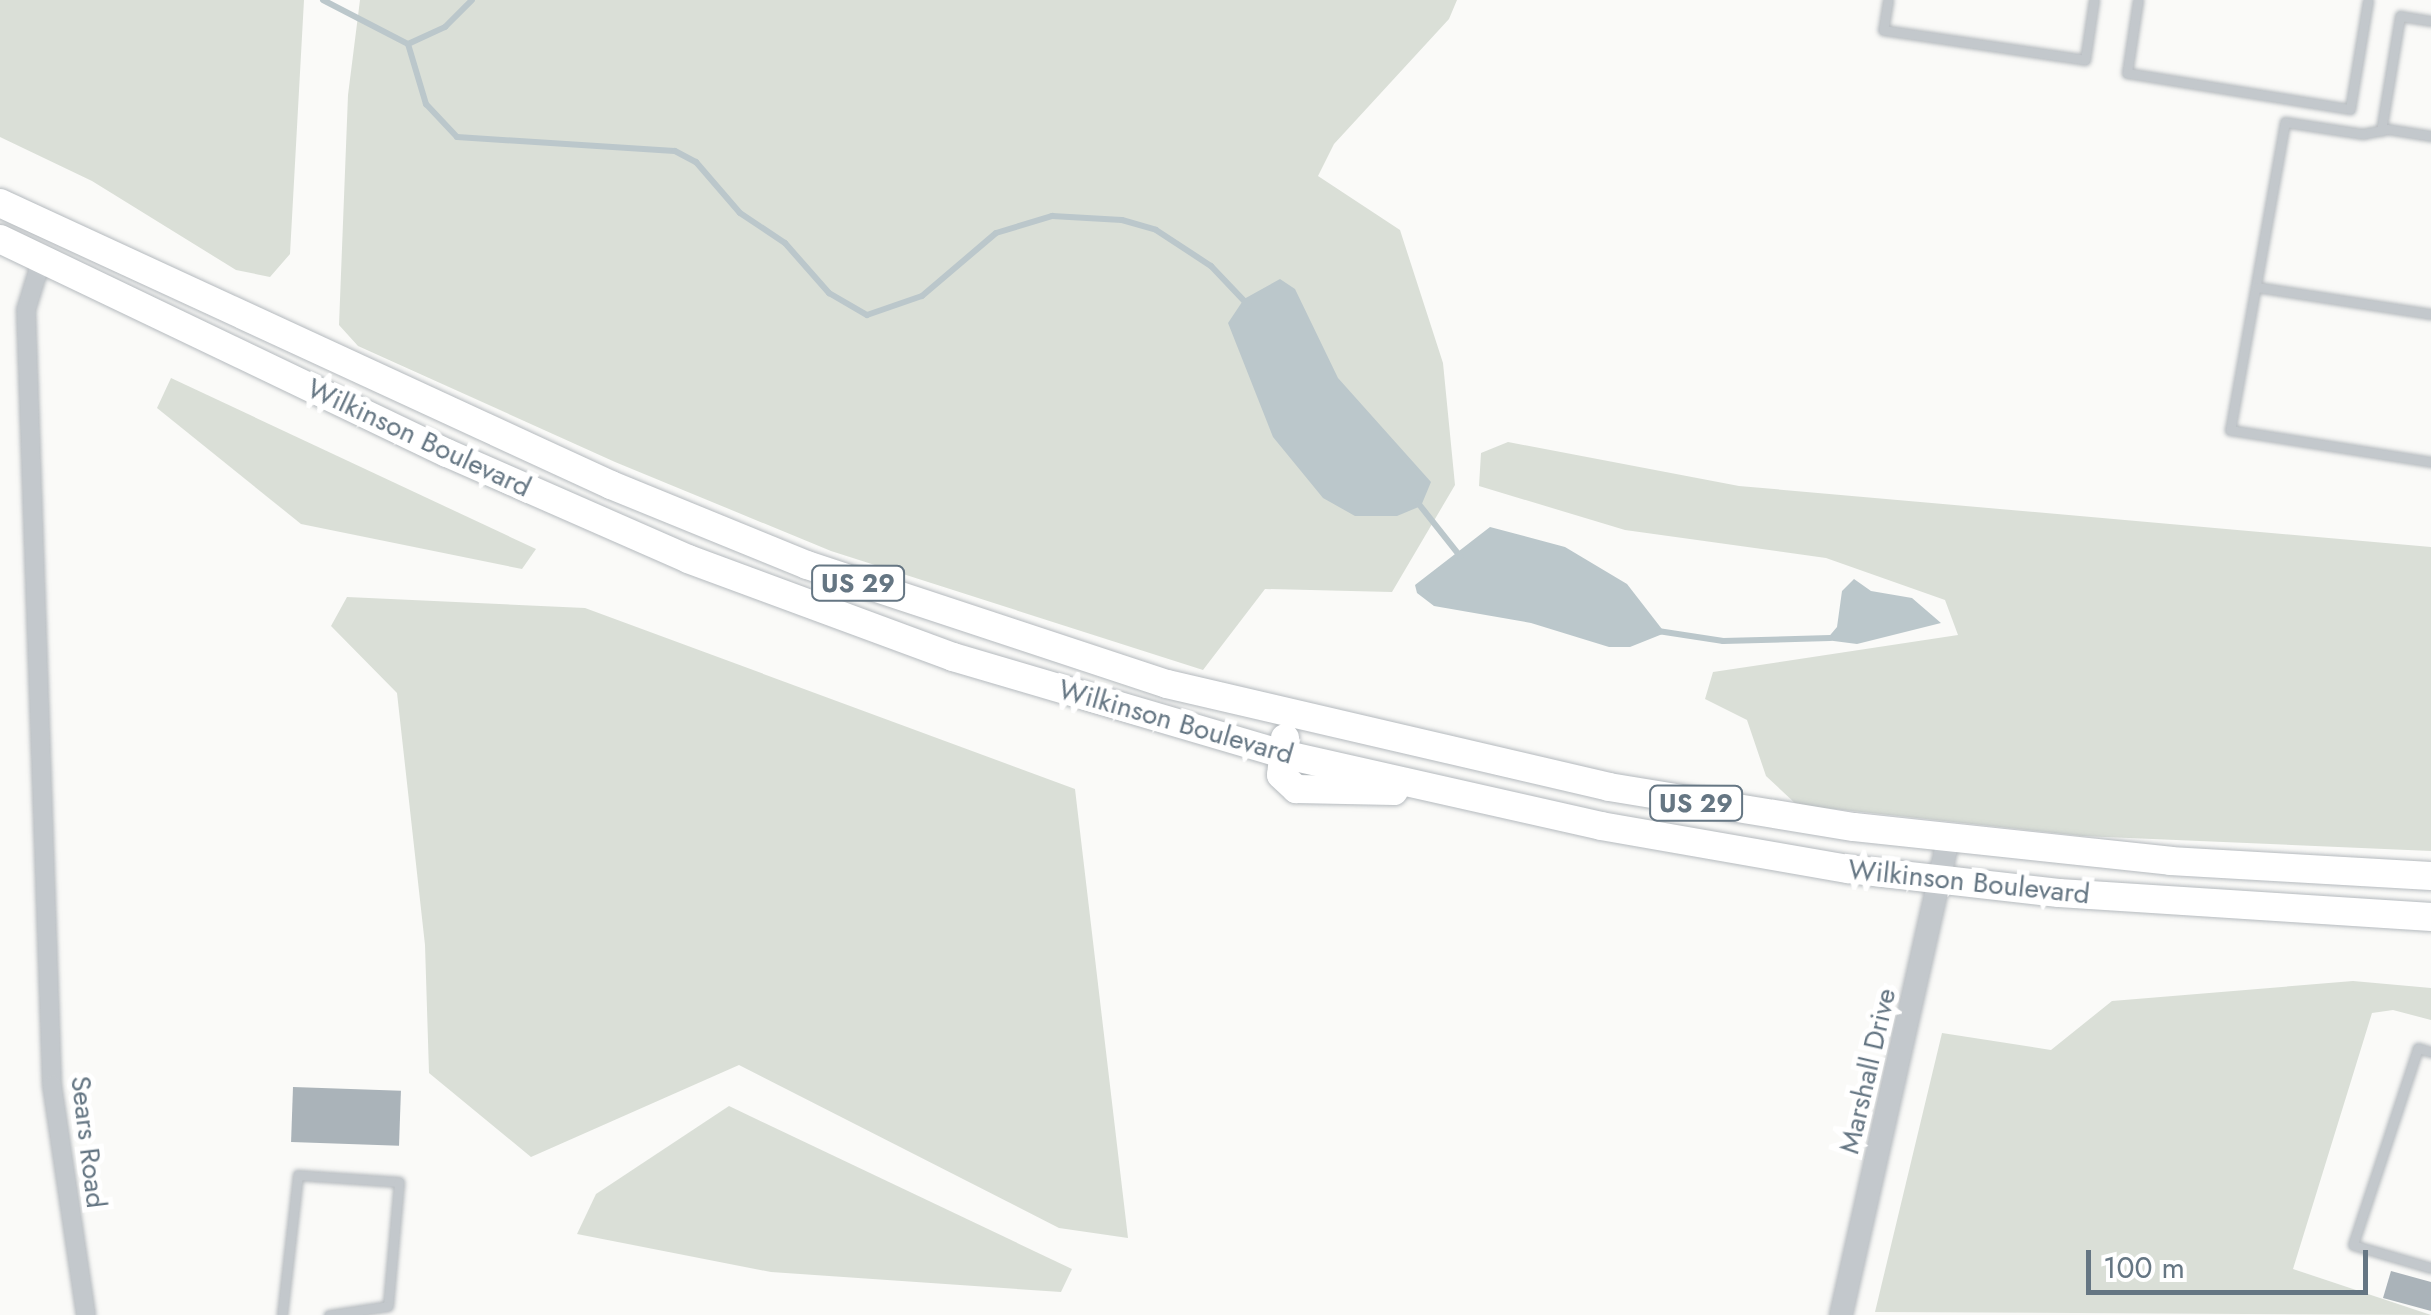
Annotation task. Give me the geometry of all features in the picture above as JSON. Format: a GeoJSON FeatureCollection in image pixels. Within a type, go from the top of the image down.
{"type":"FeatureCollection","features":[{"type":"Feature","properties":{"kind":"main road","name":"Wilkinson Boulevard"},"geometry":{"type":"LineString","coordinates":[[0,203],[490,432],[807,565],[1063,652],[1290,717],[1625,790],[1948,840],[2268,869],[2431,876]]}},
{"type":"Feature","properties":{"kind":"main road","name":"Wilkinson Boulevard"},"geometry":{"type":"LineString","coordinates":[[0,239],[280,373],[688,559],[953,656],[1282,754],[1281,776],[1296,788],[1438,791],[1601,826],[1944,880],[2265,910],[2431,917]]}},
{"type":"Feature","properties":{"kind":"main road"},"geometry":{"type":"LineString","coordinates":[[280,373],[297,340]]}},
{"type":"Feature","properties":{"kind":"main road"},"geometry":{"type":"LineString","coordinates":[[1282,754],[1290,717]]}},
{"type":"Feature","properties":{"kind":"street","name":"Sears Road"},"geometry":{"type":"LineString","coordinates":[[42,258],[26,310],[51,1068],[86,1315]]}},
{"type":"Feature","properties":{"kind":"street","name":"Marshall Drive"},"geometry":{"type":"LineString","coordinates":[[1840,1315],[1944,880],[1948,840]]}},
{"type":"Feature","properties":{"kind":"lane"},"geometry":{"type":"LineString","coordinates":[[1888,0],[1883,30],[2085,60],[2094,0]]}},
{"type":"Feature","properties":{"kind":"lane"},"geometry":{"type":"LineString","coordinates":[[2138,0],[2127,73],[2350,109],[2368,0]]}},
{"type":"Feature","properties":{"kind":"lane"},"geometry":{"type":"LineString","coordinates":[[2381,130],[2400,16],[2431,21]]}},
{"type":"Feature","properties":{"kind":"lane"},"geometry":{"type":"LineString","coordinates":[[2431,136],[2381,130],[2363,134],[2285,122],[2230,430],[2431,462]]}},
{"type":"Feature","properties":{"kind":"lane"},"geometry":{"type":"LineString","coordinates":[[2256,287],[2431,314]]}},
{"type":"Feature","properties":{"kind":"lane"},"geometry":{"type":"LineString","coordinates":[[2431,1052],[2418,1048],[2353,1245],[2431,1268]]}},
{"type":"Feature","properties":{"kind":"lane"},"geometry":{"type":"LineString","coordinates":[[282,1315],[298,1175],[399,1182],[388,1306],[329,1315]]}},
{"type":"Feature","properties":{"kind":"shaded area"},"geometry":{"type":"Polygon","coordinates":[[[0,0],[304,0],[290,254],[270,277],[236,270],[92,181],[0,137],[0,0]]]}},
{"type":"Feature","properties":{"kind":"shaded area"},"geometry":{"type":"Polygon","coordinates":[[[360,0],[1457,0],[1449,19],[1334,144],[1318,176],[1400,230],[1443,363],[1455,485],[1392,592],[1265,589],[1203,670],[831,551],[615,462],[358,346],[339,325],[348,95],[360,0]]]}},
{"type":"Feature","properties":{"kind":"shaded area"},"geometry":{"type":"Polygon","coordinates":[[[1280,279],[1295,289],[1338,378],[1431,482],[1421,506],[1397,516],[1355,516],[1323,498],[1273,437],[1228,323],[1244,299],[1280,279]]]}},
{"type":"Feature","properties":{"kind":"shaded area"},"geometry":{"type":"Polygon","coordinates":[[[171,378],[536,549],[522,569],[301,524],[157,408],[171,378]]]}},
{"type":"Feature","properties":{"kind":"shaded area"},"geometry":{"type":"Polygon","coordinates":[[[1508,442],[1739,486],[2431,547],[2431,851],[2082,836],[1797,805],[1766,776],[1747,720],[1705,699],[1713,672],[1958,635],[1945,600],[1826,558],[1625,530],[1479,486],[1481,453],[1508,442]]]}},
{"type":"Feature","properties":{"kind":"shaded area"},"geometry":{"type":"Polygon","coordinates":[[[1490,527],[1565,547],[1627,584],[1665,633],[1630,647],[1609,647],[1531,623],[1434,606],[1417,593],[1415,585],[1490,527]]]}},
{"type":"Feature","properties":{"kind":"shaded area"},"geometry":{"type":"Polygon","coordinates":[[[1854,579],[1871,591],[1912,598],[1941,623],[1857,644],[1826,640],[1837,627],[1842,591],[1854,579]]]}},
{"type":"Feature","properties":{"kind":"shaded area"},"geometry":{"type":"Polygon","coordinates":[[[347,597],[585,608],[1075,789],[1128,1238],[1059,1228],[739,1065],[531,1157],[429,1073],[425,945],[397,693],[331,626],[347,597]]]}},
{"type":"Feature","properties":{"kind":"shaded area"},"geometry":{"type":"Polygon","coordinates":[[[2353,981],[2431,988],[2431,1020],[2393,1010],[2372,1013],[2293,1269],[2431,1315],[1875,1312],[1942,1033],[2051,1050],[2112,1001],[2353,981]]]}},
{"type":"Feature","properties":{"kind":"shaded area"},"geometry":{"type":"Polygon","coordinates":[[[729,1106],[1072,1269],[1061,1292],[771,1272],[577,1234],[596,1194],[729,1106]]]}},
{"type":"Feature","properties":{"kind":"building"},"geometry":{"type":"Polygon","coordinates":[[[293,1087],[401,1091],[399,1146],[291,1142],[293,1087]]]}},
{"type":"Feature","properties":{"kind":"building"},"geometry":{"type":"Polygon","coordinates":[[[2391,1271],[2431,1282],[2431,1311],[2383,1298],[2391,1271]]]}},
{"type":"Feature","properties":{"kind":"waterway"},"geometry":{"type":"LineString","coordinates":[[323,0],[408,44],[445,27],[472,0]]}},
{"type":"Feature","properties":{"kind":"waterway"},"geometry":{"type":"LineString","coordinates":[[408,44],[426,104],[457,137],[675,151],[696,162],[740,213],[785,243],[829,293],[867,315],[922,296],[996,233],[1052,216],[1122,220],[1156,230],[1211,266],[1249,306]]}},
{"type":"Feature","properties":{"kind":"waterway"},"geometry":{"type":"LineString","coordinates":[[1418,503],[1460,556]]}},
{"type":"Feature","properties":{"kind":"waterway"},"geometry":{"type":"LineString","coordinates":[[1658,631],[1723,641],[1830,638]]}}]}
